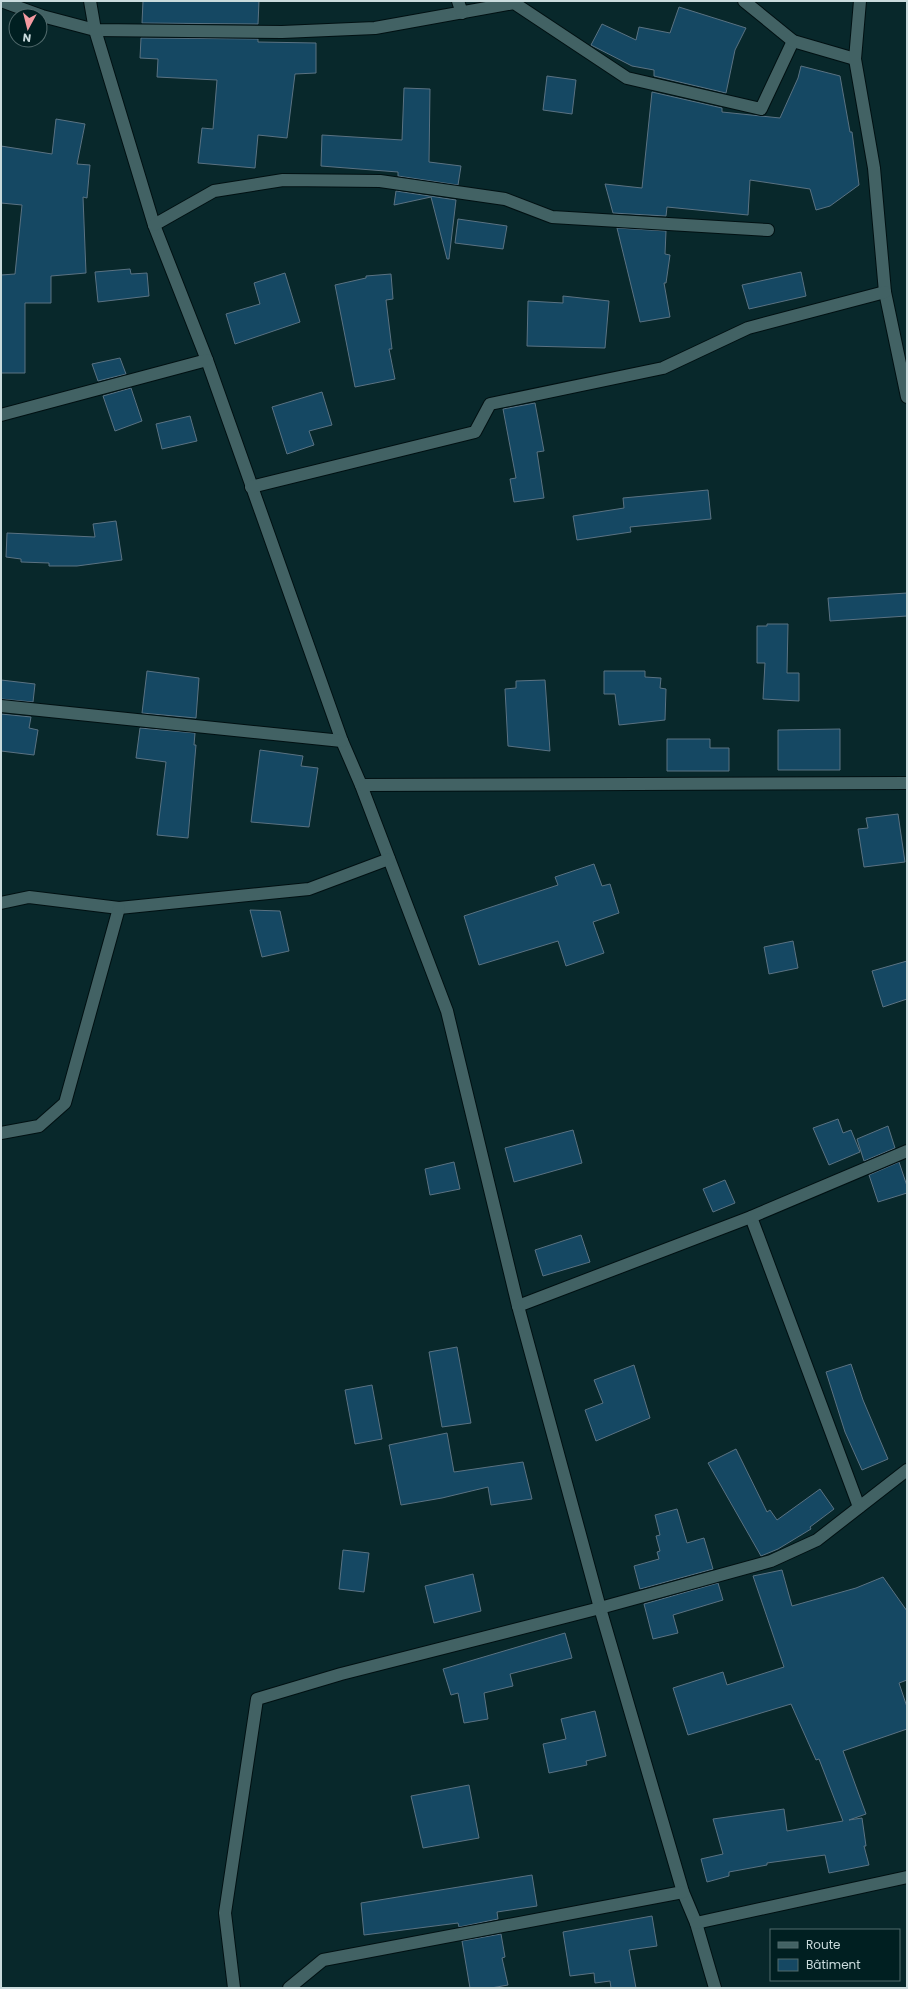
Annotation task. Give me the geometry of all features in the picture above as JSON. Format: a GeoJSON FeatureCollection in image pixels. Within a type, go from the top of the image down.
{"type":"FeatureCollection","features":[{"type":"Feature","properties":{"kind":"street"},"geometry":{"type":"LineString","coordinates":[[1,1],[42,16],[95,30],[282,32],[375,28],[514,3],[627,78],[761,109],[794,41]]}},
{"type":"Feature","properties":{"kind":"street"},"geometry":{"type":"LineString","coordinates":[[90,1],[95,30],[154,225],[207,360],[342,741],[362,785],[447,1011],[518,1306],[600,1608],[684,1892],[696,1923],[715,1988]]}},
{"type":"Feature","properties":{"kind":"street"},"geometry":{"type":"LineString","coordinates":[[458,1],[462,13]]}},
{"type":"Feature","properties":{"kind":"street"},"geometry":{"type":"LineString","coordinates":[[744,1],[794,41],[855,58]]}},
{"type":"Feature","properties":{"kind":"street"},"geometry":{"type":"LineString","coordinates":[[860,1],[855,58],[874,168],[884,292],[907,397]]}},
{"type":"Feature","properties":{"kind":"street"},"geometry":{"type":"LineString","coordinates":[[154,225],[214,191],[283,180],[380,181],[505,199],[552,217],[768,230]]}},
{"type":"Feature","properties":{"kind":"street"},"geometry":{"type":"LineString","coordinates":[[251,487],[475,432],[490,404],[663,368],[748,328],[884,292]]}},
{"type":"Feature","properties":{"kind":"street"},"geometry":{"type":"LineString","coordinates":[[1,415],[207,360]]}},
{"type":"Feature","properties":{"kind":"street"},"geometry":{"type":"LineString","coordinates":[[1,706],[342,741]]}},
{"type":"Feature","properties":{"kind":"street"},"geometry":{"type":"LineString","coordinates":[[362,785],[907,783]]}},
{"type":"Feature","properties":{"kind":"street"},"geometry":{"type":"LineString","coordinates":[[1,903],[29,897],[119,908],[309,889],[389,859]]}},
{"type":"Feature","properties":{"kind":"street"},"geometry":{"type":"LineString","coordinates":[[1,1133],[39,1126],[65,1103],[119,908]]}},
{"type":"Feature","properties":{"kind":"street"},"geometry":{"type":"LineString","coordinates":[[518,1306],[751,1217],[907,1151]]}},
{"type":"Feature","properties":{"kind":"street"},"geometry":{"type":"LineString","coordinates":[[751,1217],[859,1507]]}},
{"type":"Feature","properties":{"kind":"street"},"geometry":{"type":"LineString","coordinates":[[234,1988],[224,1913],[257,1698],[341,1674],[600,1608],[770,1561],[817,1540],[907,1470]]}},
{"type":"Feature","properties":{"kind":"street"},"geometry":{"type":"LineString","coordinates":[[696,1923],[907,1877]]}},
{"type":"Feature","properties":{"kind":"street"},"geometry":{"type":"LineString","coordinates":[[289,1988],[323,1960],[684,1892]]}},
{"type":"Feature","properties":{"kind":"building"},"geometry":{"type":"Polygon","coordinates":[[[143,1],[259,1],[258,24],[142,23],[143,1]]]}},
{"type":"Feature","properties":{"kind":"building"},"geometry":{"type":"Polygon","coordinates":[[[679,7],[746,28],[735,50],[726,93],[654,76],[654,70],[632,66],[591,45],[602,24],[636,40],[639,27],[670,33],[679,7]]]}},
{"type":"Feature","properties":{"kind":"building"},"geometry":{"type":"Polygon","coordinates":[[[141,38],[258,39],[258,42],[316,43],[316,73],[295,74],[287,138],[258,135],[255,168],[198,163],[202,128],[213,129],[217,80],[157,77],[158,59],[140,58],[141,38]]]}},
{"type":"Feature","properties":{"kind":"building"},"geometry":{"type":"Polygon","coordinates":[[[801,66],[840,76],[850,132],[852,132],[859,185],[830,206],[816,210],[810,189],[750,180],[748,215],[667,207],[666,216],[613,213],[605,184],[642,188],[652,92],[722,108],[722,112],[780,118],[798,78],[801,66]]]}},
{"type":"Feature","properties":{"kind":"building"},"geometry":{"type":"Polygon","coordinates":[[[547,76],[576,80],[572,114],[543,110],[547,76]]]}},
{"type":"Feature","properties":{"kind":"building"},"geometry":{"type":"Polygon","coordinates":[[[404,88],[430,89],[429,162],[461,166],[458,185],[398,176],[398,172],[321,166],[322,135],[402,140],[404,88]]]}},
{"type":"Feature","properties":{"kind":"building"},"geometry":{"type":"Polygon","coordinates":[[[56,119],[85,124],[77,164],[90,165],[87,198],[83,197],[86,273],[51,276],[51,303],[25,303],[25,373],[1,373],[1,275],[15,274],[22,205],[1,203],[1,146],[52,154],[56,119]]]}},
{"type":"Feature","properties":{"kind":"building"},"geometry":{"type":"Polygon","coordinates":[[[396,191],[456,200],[449,259],[447,259],[431,197],[394,205],[396,191]]]}},
{"type":"Feature","properties":{"kind":"building"},"geometry":{"type":"Polygon","coordinates":[[[458,219],[507,226],[503,249],[455,243],[458,219]]]}},
{"type":"Feature","properties":{"kind":"building"},"geometry":{"type":"Polygon","coordinates":[[[617,228],[666,231],[665,254],[670,255],[666,283],[664,283],[670,317],[640,322],[617,228]]]}},
{"type":"Feature","properties":{"kind":"building"},"geometry":{"type":"Polygon","coordinates":[[[130,269],[131,274],[147,273],[149,296],[98,302],[95,272],[130,269]]]}},
{"type":"Feature","properties":{"kind":"building"},"geometry":{"type":"Polygon","coordinates":[[[801,272],[806,296],[749,309],[742,285],[801,272]]]}},
{"type":"Feature","properties":{"kind":"building"},"geometry":{"type":"Polygon","coordinates":[[[285,273],[300,322],[235,344],[226,314],[260,304],[254,283],[285,273]]]}},
{"type":"Feature","properties":{"kind":"building"},"geometry":{"type":"Polygon","coordinates":[[[391,274],[393,299],[386,300],[392,349],[389,349],[395,379],[355,387],[335,285],[366,278],[366,276],[391,274]]]}},
{"type":"Feature","properties":{"kind":"building"},"geometry":{"type":"Polygon","coordinates":[[[563,296],[609,301],[605,348],[527,346],[528,301],[563,303],[563,296]]]}},
{"type":"Feature","properties":{"kind":"building"},"geometry":{"type":"Polygon","coordinates":[[[120,358],[126,374],[98,381],[92,364],[120,358]]]}},
{"type":"Feature","properties":{"kind":"building"},"geometry":{"type":"Polygon","coordinates":[[[131,388],[142,421],[115,431],[103,396],[131,388]]]}},
{"type":"Feature","properties":{"kind":"building"},"geometry":{"type":"Polygon","coordinates":[[[322,392],[332,425],[309,431],[314,445],[287,454],[272,407],[322,392]]]}},
{"type":"Feature","properties":{"kind":"building"},"geometry":{"type":"Polygon","coordinates":[[[535,403],[544,451],[537,452],[544,498],[514,502],[510,479],[516,478],[503,409],[535,403]]]}},
{"type":"Feature","properties":{"kind":"building"},"geometry":{"type":"Polygon","coordinates":[[[190,416],[197,441],[162,449],[156,424],[190,416]]]}},
{"type":"Feature","properties":{"kind":"building"},"geometry":{"type":"Polygon","coordinates":[[[708,490],[711,519],[630,527],[631,532],[577,540],[573,516],[624,508],[623,498],[708,490]]]}},
{"type":"Feature","properties":{"kind":"building"},"geometry":{"type":"Polygon","coordinates":[[[116,521],[122,560],[77,566],[49,566],[49,563],[21,562],[21,559],[6,557],[7,533],[95,537],[93,524],[116,521]]]}},
{"type":"Feature","properties":{"kind":"building"},"geometry":{"type":"Polygon","coordinates":[[[907,593],[907,616],[830,621],[828,598],[907,593]]]}},
{"type":"Feature","properties":{"kind":"building"},"geometry":{"type":"Polygon","coordinates":[[[767,624],[788,624],[787,673],[799,673],[799,701],[763,699],[765,663],[757,663],[757,626],[767,626],[767,624]]]}},
{"type":"Feature","properties":{"kind":"building"},"geometry":{"type":"Polygon","coordinates":[[[147,671],[199,678],[196,718],[142,713],[147,671]]]}},
{"type":"Feature","properties":{"kind":"building"},"geometry":{"type":"Polygon","coordinates":[[[604,671],[645,671],[645,677],[661,678],[660,688],[666,689],[665,720],[619,725],[615,694],[604,694],[604,671]]]}},
{"type":"Feature","properties":{"kind":"building"},"geometry":{"type":"Polygon","coordinates":[[[1,680],[35,684],[33,702],[1,699],[1,680]]]}},
{"type":"Feature","properties":{"kind":"building"},"geometry":{"type":"Polygon","coordinates":[[[545,680],[550,751],[508,746],[505,689],[516,688],[516,681],[545,680]]]}},
{"type":"Feature","properties":{"kind":"building"},"geometry":{"type":"Polygon","coordinates":[[[1,714],[31,717],[29,728],[38,730],[34,755],[1,751],[1,714]]]}},
{"type":"Feature","properties":{"kind":"building"},"geometry":{"type":"Polygon","coordinates":[[[140,728],[195,733],[194,745],[196,745],[188,838],[157,835],[166,762],[136,758],[140,728]]]}},
{"type":"Feature","properties":{"kind":"building"},"geometry":{"type":"Polygon","coordinates":[[[840,729],[840,770],[778,770],[778,730],[840,729]]]}},
{"type":"Feature","properties":{"kind":"building"},"geometry":{"type":"Polygon","coordinates":[[[667,739],[710,739],[710,748],[729,748],[729,771],[667,771],[667,739]]]}},
{"type":"Feature","properties":{"kind":"building"},"geometry":{"type":"Polygon","coordinates":[[[260,750],[303,756],[301,766],[318,768],[309,827],[251,822],[260,750]]]}},
{"type":"Feature","properties":{"kind":"building"},"geometry":{"type":"Polygon","coordinates":[[[898,814],[905,862],[864,867],[858,829],[868,828],[866,818],[898,814]]]}},
{"type":"Feature","properties":{"kind":"building"},"geometry":{"type":"Polygon","coordinates":[[[594,864],[602,886],[610,884],[619,913],[593,922],[604,953],[566,966],[558,941],[479,965],[464,916],[558,885],[555,877],[594,864]]]}},
{"type":"Feature","properties":{"kind":"building"},"geometry":{"type":"Polygon","coordinates":[[[250,910],[280,911],[289,951],[262,957],[250,910]]]}},
{"type":"Feature","properties":{"kind":"building"},"geometry":{"type":"Polygon","coordinates":[[[793,941],[798,968],[769,974],[764,947],[793,941]]]}},
{"type":"Feature","properties":{"kind":"building"},"geometry":{"type":"Polygon","coordinates":[[[907,961],[907,999],[883,1007],[872,971],[907,961]]]}},
{"type":"Feature","properties":{"kind":"building"},"geometry":{"type":"Polygon","coordinates":[[[838,1119],[843,1133],[851,1130],[860,1152],[829,1165],[813,1128],[838,1119]]]}},
{"type":"Feature","properties":{"kind":"building"},"geometry":{"type":"Polygon","coordinates":[[[888,1126],[895,1148],[864,1161],[857,1139],[888,1126]]]}},
{"type":"Feature","properties":{"kind":"building"},"geometry":{"type":"Polygon","coordinates":[[[573,1130],[582,1163],[514,1182],[505,1148],[573,1130]]]}},
{"type":"Feature","properties":{"kind":"building"},"geometry":{"type":"Polygon","coordinates":[[[454,1162],[460,1189],[430,1195],[425,1169],[454,1162]]]}},
{"type":"Feature","properties":{"kind":"building"},"geometry":{"type":"Polygon","coordinates":[[[899,1162],[907,1186],[907,1193],[878,1202],[869,1175],[899,1162]]]}},
{"type":"Feature","properties":{"kind":"building"},"geometry":{"type":"Polygon","coordinates":[[[725,1180],[735,1203],[713,1212],[703,1189],[725,1180]]]}},
{"type":"Feature","properties":{"kind":"building"},"geometry":{"type":"Polygon","coordinates":[[[581,1235],[590,1262],[543,1276],[535,1250],[581,1235]]]}},
{"type":"Feature","properties":{"kind":"building"},"geometry":{"type":"Polygon","coordinates":[[[457,1347],[471,1423],[442,1427],[429,1352],[457,1347]]]}},
{"type":"Feature","properties":{"kind":"building"},"geometry":{"type":"Polygon","coordinates":[[[851,1364],[863,1400],[888,1459],[862,1470],[845,1432],[826,1372],[851,1364]]]}},
{"type":"Feature","properties":{"kind":"building"},"geometry":{"type":"Polygon","coordinates":[[[634,1365],[650,1418],[596,1441],[585,1410],[603,1403],[594,1380],[634,1365]]]}},
{"type":"Feature","properties":{"kind":"building"},"geometry":{"type":"Polygon","coordinates":[[[372,1385],[382,1439],[355,1444],[345,1390],[372,1385]]]}},
{"type":"Feature","properties":{"kind":"building"},"geometry":{"type":"Polygon","coordinates":[[[447,1433],[454,1472],[523,1462],[532,1499],[491,1505],[488,1487],[442,1498],[401,1505],[389,1445],[447,1433]]]}},
{"type":"Feature","properties":{"kind":"building"},"geometry":{"type":"Polygon","coordinates":[[[736,1449],[767,1512],[770,1510],[777,1520],[820,1489],[834,1509],[810,1527],[811,1529],[778,1549],[761,1556],[708,1463],[736,1449]]]}},
{"type":"Feature","properties":{"kind":"building"},"geometry":{"type":"Polygon","coordinates":[[[677,1509],[687,1543],[704,1538],[713,1569],[640,1589],[634,1566],[659,1559],[657,1552],[660,1551],[656,1536],[660,1535],[655,1515],[677,1509]]]}},
{"type":"Feature","properties":{"kind":"building"},"geometry":{"type":"Polygon","coordinates":[[[343,1550],[369,1553],[364,1592],[339,1589],[343,1550]]]}},
{"type":"Feature","properties":{"kind":"building"},"geometry":{"type":"Polygon","coordinates":[[[782,1570],[792,1606],[856,1588],[883,1577],[907,1611],[907,1680],[899,1683],[907,1707],[907,1729],[843,1751],[866,1814],[849,1820],[862,1818],[866,1846],[864,1846],[869,1865],[829,1873],[825,1855],[767,1863],[767,1865],[729,1872],[729,1876],[707,1882],[701,1859],[723,1854],[713,1819],[784,1809],[787,1831],[843,1821],[819,1759],[816,1760],[791,1704],[688,1735],[673,1688],[723,1672],[727,1685],[784,1667],[753,1576],[782,1570]]]}},
{"type":"Feature","properties":{"kind":"building"},"geometry":{"type":"Polygon","coordinates":[[[473,1574],[481,1611],[434,1623],[425,1586],[473,1574]]]}},
{"type":"Feature","properties":{"kind":"building"},"geometry":{"type":"Polygon","coordinates":[[[718,1583],[723,1600],[673,1615],[678,1633],[653,1639],[644,1604],[718,1583]]]}},
{"type":"Feature","properties":{"kind":"building"},"geometry":{"type":"Polygon","coordinates":[[[565,1633],[572,1658],[510,1674],[513,1686],[484,1693],[488,1719],[464,1723],[458,1693],[451,1695],[443,1669],[565,1633]]]}},
{"type":"Feature","properties":{"kind":"building"},"geometry":{"type":"Polygon","coordinates":[[[595,1711],[606,1756],[586,1761],[587,1765],[549,1773],[543,1744],[566,1739],[561,1719],[595,1711]]]}},
{"type":"Feature","properties":{"kind":"building"},"geometry":{"type":"Polygon","coordinates":[[[469,1785],[479,1838],[423,1848],[411,1796],[469,1785]]]}},
{"type":"Feature","properties":{"kind":"building"},"geometry":{"type":"Polygon","coordinates":[[[532,1875],[537,1906],[497,1912],[498,1919],[459,1927],[458,1923],[364,1935],[361,1903],[532,1875]]]}},
{"type":"Feature","properties":{"kind":"building"},"geometry":{"type":"Polygon","coordinates":[[[652,1916],[657,1946],[629,1950],[636,1988],[611,1988],[610,1981],[595,1983],[594,1973],[570,1976],[563,1932],[652,1916]]]}},
{"type":"Feature","properties":{"kind":"building"},"geometry":{"type":"Polygon","coordinates":[[[501,1934],[505,1957],[502,1958],[508,1985],[491,1988],[470,1988],[462,1941],[501,1934]]]}}]}
